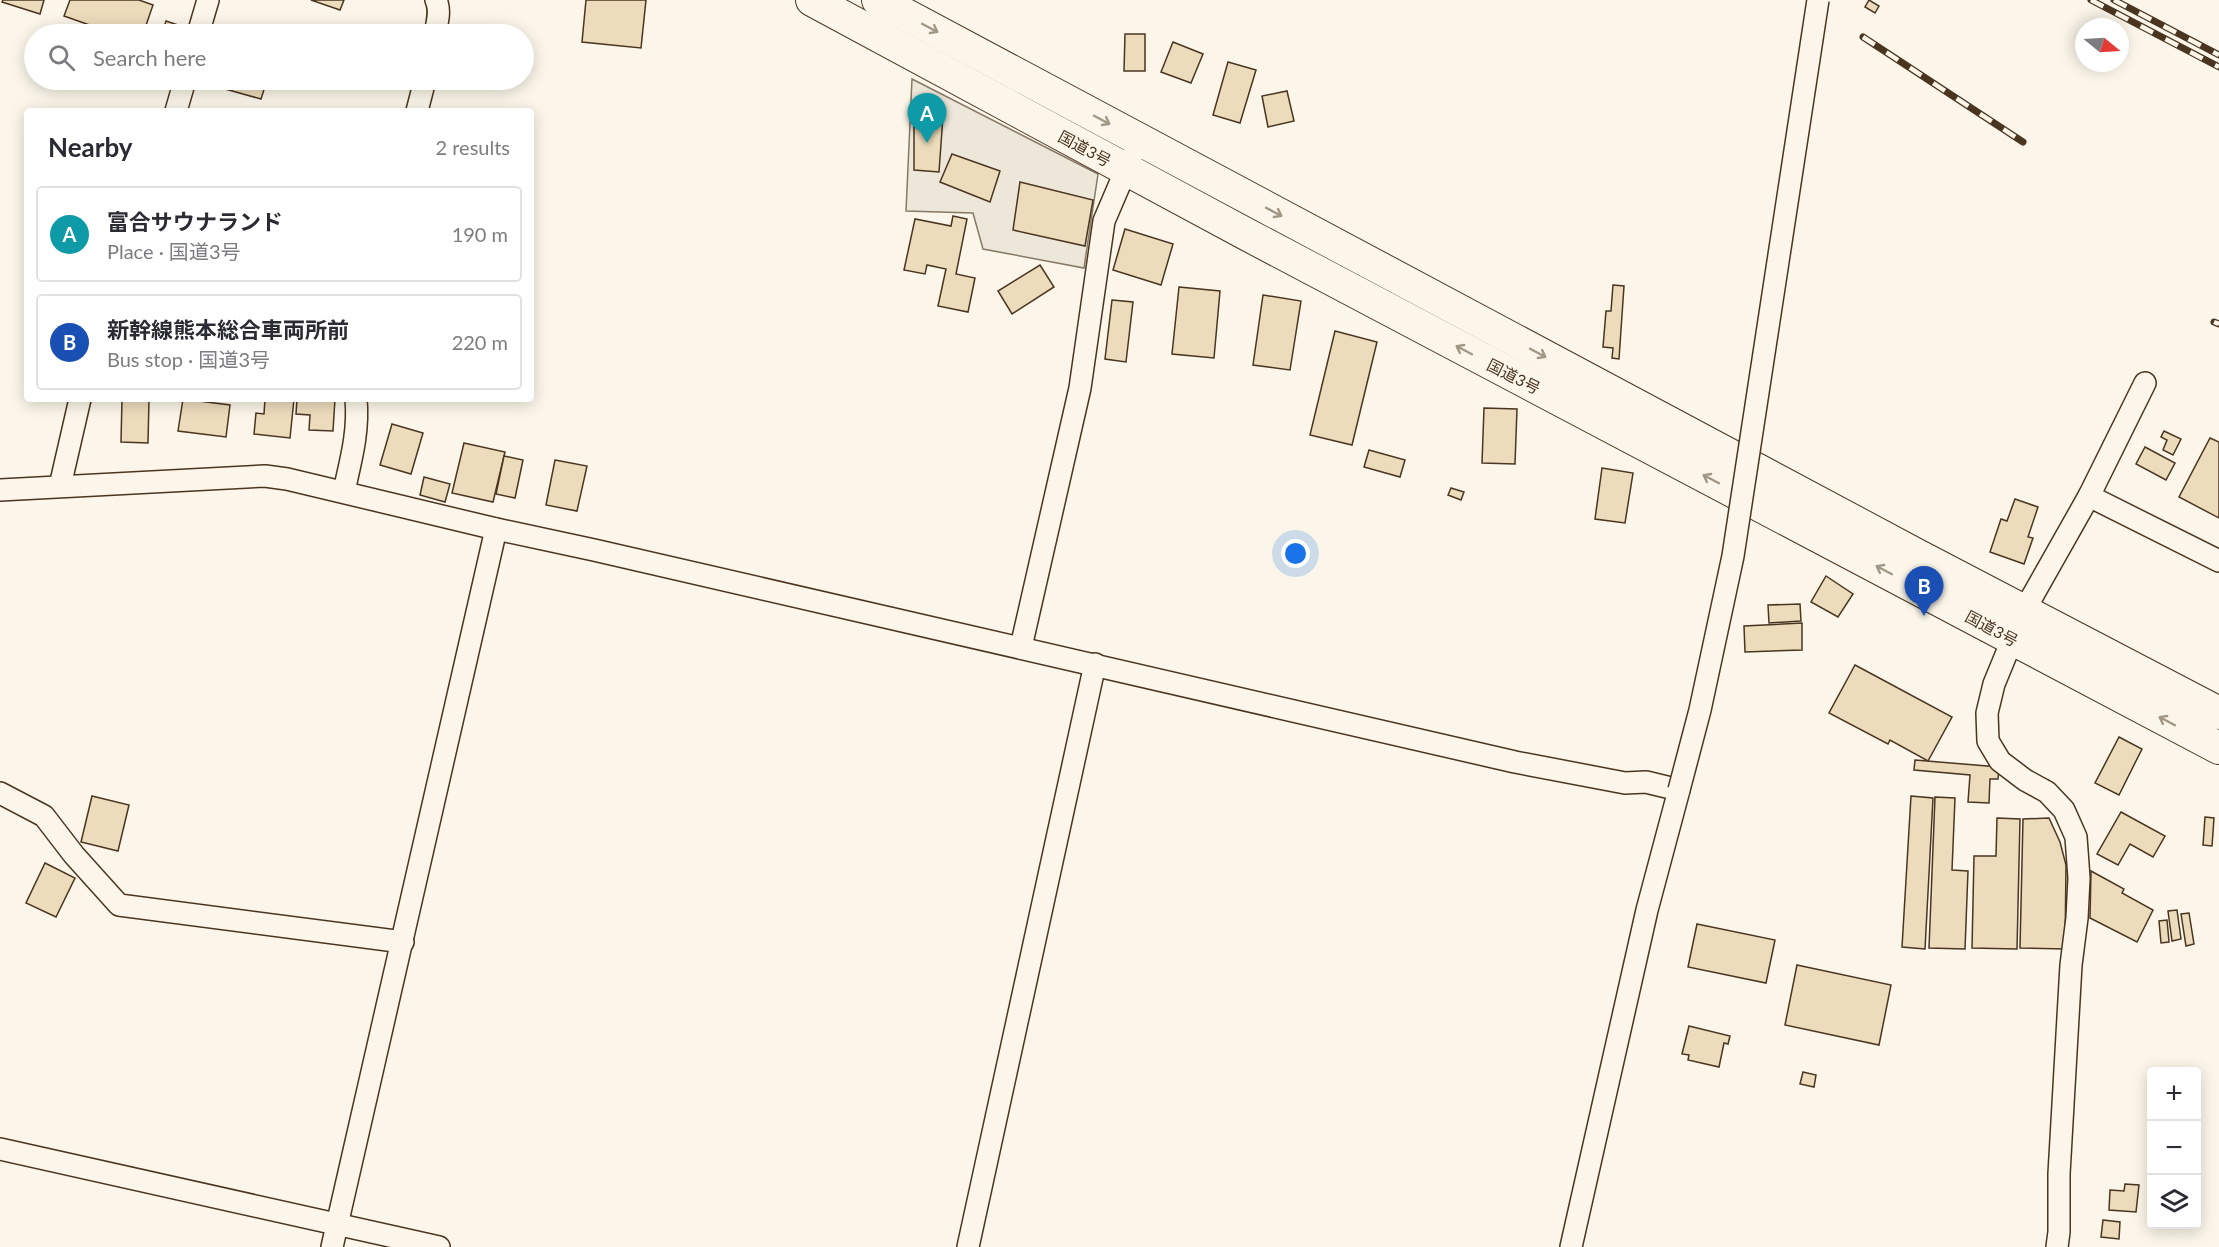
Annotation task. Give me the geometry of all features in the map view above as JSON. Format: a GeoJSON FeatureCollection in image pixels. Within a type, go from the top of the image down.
{"type":"FeatureCollection","features":[{"type":"Feature","properties":{"kind":"highway","name":"国道3号"},"geometry":{"type":"LineString","coordinates":[[812,0],[1125,169],[2019,625],[2219,713]]}},
{"type":"Feature","properties":{"kind":"highway","name":"国道3号"},"geometry":{"type":"LineString","coordinates":[[878,0],[1140,140],[2019,625],[2219,748]]}},
{"type":"Feature","properties":{"kind":"street"},"geometry":{"type":"LineString","coordinates":[[201,24],[208,0]]}},
{"type":"Feature","properties":{"kind":"street"},"geometry":{"type":"LineString","coordinates":[[436,0],[439,17],[437,24]]}},
{"type":"Feature","properties":{"kind":"street"},"geometry":{"type":"LineString","coordinates":[[1571,1247],[1647,910],[1700,710],[1733,556],[1818,0]]}},
{"type":"Feature","properties":{"kind":"street"},"geometry":{"type":"LineString","coordinates":[[177,108],[182,90]]}},
{"type":"Feature","properties":{"kind":"street"},"geometry":{"type":"LineString","coordinates":[[418,108],[422,90]]}},
{"type":"Feature","properties":{"kind":"street"},"geometry":{"type":"LineString","coordinates":[[1020,647],[1080,388],[1104,221],[1125,169],[1140,140]]}},
{"type":"Feature","properties":{"kind":"street"},"geometry":{"type":"LineString","coordinates":[[2057,1247],[2071,965],[2079,878],[2076,837],[2064,810],[2047,792],[2025,780],[2000,761],[1988,741],[1987,713],[1994,684],[2019,625],[2089,496],[2145,383]]}},
{"type":"Feature","properties":{"kind":"street"},"geometry":{"type":"LineString","coordinates":[[60,486],[79,402]]}},
{"type":"Feature","properties":{"kind":"street"},"geometry":{"type":"LineString","coordinates":[[344,491],[356,438],[358,419],[356,402]]}},
{"type":"Feature","properties":{"kind":"street"},"geometry":{"type":"LineString","coordinates":[[0,490],[265,476],[344,491],[496,529],[1095,664],[1515,762],[1625,783],[1646,782],[1679,790]]}},
{"type":"Feature","properties":{"kind":"street"},"geometry":{"type":"LineString","coordinates":[[2089,496],[2219,561]]}},
{"type":"Feature","properties":{"kind":"street"},"geometry":{"type":"LineString","coordinates":[[332,1247],[496,529]]}},
{"type":"Feature","properties":{"kind":"street"},"geometry":{"type":"LineString","coordinates":[[968,1247],[1095,664]]}},
{"type":"Feature","properties":{"kind":"street"},"geometry":{"type":"LineString","coordinates":[[0,793],[44,816],[74,855],[119,905],[403,942]]}},
{"type":"Feature","properties":{"kind":"street"},"geometry":{"type":"LineString","coordinates":[[0,1149],[439,1247]]}},
{"type":"Feature","properties":{"kind":"shaded area"},"geometry":{"type":"Polygon","coordinates":[[[912,79],[1098,174],[1084,268],[983,249],[973,213],[906,211],[912,79]]]}},
{"type":"Feature","properties":{"kind":"building"},"geometry":{"type":"Polygon","coordinates":[[[3,0],[44,0],[40,14],[2,2],[3,0]]]}},
{"type":"Feature","properties":{"kind":"building"},"geometry":{"type":"Polygon","coordinates":[[[70,0],[139,0],[153,5],[146,24],[87,24],[64,16],[70,0]]]}},
{"type":"Feature","properties":{"kind":"building"},"geometry":{"type":"Polygon","coordinates":[[[311,0],[344,0],[340,10],[311,0]]]}},
{"type":"Feature","properties":{"kind":"building"},"geometry":{"type":"Polygon","coordinates":[[[586,0],[646,0],[641,48],[582,42],[586,0]]]}},
{"type":"Feature","properties":{"kind":"building"},"geometry":{"type":"Polygon","coordinates":[[[1869,0],[1879,6],[1875,13],[1865,7],[1869,0]]]}},
{"type":"Feature","properties":{"kind":"building"},"geometry":{"type":"Polygon","coordinates":[[[1125,34],[1145,34],[1145,71],[1124,71],[1125,34]]]}},
{"type":"Feature","properties":{"kind":"building"},"geometry":{"type":"Polygon","coordinates":[[[1173,42],[1203,54],[1191,83],[1161,72],[1173,42]]]}},
{"type":"Feature","properties":{"kind":"building"},"geometry":{"type":"Polygon","coordinates":[[[1228,62],[1256,70],[1240,123],[1213,115],[1228,62]]]}},
{"type":"Feature","properties":{"kind":"building"},"geometry":{"type":"Polygon","coordinates":[[[229,90],[264,90],[261,99],[229,90]]]}},
{"type":"Feature","properties":{"kind":"building"},"geometry":{"type":"Polygon","coordinates":[[[1287,91],[1294,121],[1268,127],[1262,96],[1287,91]]]}},
{"type":"Feature","properties":{"kind":"building"},"geometry":{"type":"Polygon","coordinates":[[[914,116],[943,116],[939,172],[914,170],[914,116]]]}},
{"type":"Feature","properties":{"kind":"building"},"geometry":{"type":"Polygon","coordinates":[[[952,154],[1000,171],[990,202],[940,182],[952,154]]]}},
{"type":"Feature","properties":{"kind":"building"},"geometry":{"type":"Polygon","coordinates":[[[1020,182],[1093,200],[1085,246],[1013,230],[1020,182]]]}},
{"type":"Feature","properties":{"kind":"building"},"geometry":{"type":"Polygon","coordinates":[[[953,216],[967,219],[956,274],[975,278],[968,312],[938,306],[946,269],[927,265],[925,274],[904,270],[915,219],[951,226],[953,216]]]}},
{"type":"Feature","properties":{"kind":"building"},"geometry":{"type":"Polygon","coordinates":[[[1125,229],[1173,244],[1161,285],[1113,270],[1125,229]]]}},
{"type":"Feature","properties":{"kind":"building"},"geometry":{"type":"Polygon","coordinates":[[[1040,265],[1054,287],[1012,314],[998,291],[1040,265]]]}},
{"type":"Feature","properties":{"kind":"building"},"geometry":{"type":"Polygon","coordinates":[[[1613,285],[1624,286],[1619,359],[1612,358],[1613,348],[1603,347],[1606,311],[1611,311],[1613,285]]]}},
{"type":"Feature","properties":{"kind":"building"},"geometry":{"type":"Polygon","coordinates":[[[1179,287],[1220,291],[1214,358],[1172,354],[1179,287]]]}},
{"type":"Feature","properties":{"kind":"building"},"geometry":{"type":"Polygon","coordinates":[[[1263,295],[1301,301],[1290,370],[1253,365],[1263,295]]]}},
{"type":"Feature","properties":{"kind":"building"},"geometry":{"type":"Polygon","coordinates":[[[1112,300],[1133,302],[1126,362],[1105,359],[1112,300]]]}},
{"type":"Feature","properties":{"kind":"building"},"geometry":{"type":"Polygon","coordinates":[[[1335,331],[1377,342],[1352,445],[1310,435],[1335,331]]]}},
{"type":"Feature","properties":{"kind":"building"},"geometry":{"type":"Polygon","coordinates":[[[122,402],[149,402],[148,443],[121,442],[122,402]]]}},
{"type":"Feature","properties":{"kind":"building"},"geometry":{"type":"Polygon","coordinates":[[[183,402],[230,405],[226,437],[178,431],[183,402]]]}},
{"type":"Feature","properties":{"kind":"building"},"geometry":{"type":"Polygon","coordinates":[[[265,402],[294,402],[290,438],[254,434],[256,413],[264,414],[265,402]]]}},
{"type":"Feature","properties":{"kind":"building"},"geometry":{"type":"Polygon","coordinates":[[[297,402],[335,402],[333,431],[309,430],[310,415],[296,414],[297,402]]]}},
{"type":"Feature","properties":{"kind":"building"},"geometry":{"type":"Polygon","coordinates":[[[1484,408],[1517,409],[1515,464],[1482,463],[1484,408]]]}},
{"type":"Feature","properties":{"kind":"building"},"geometry":{"type":"Polygon","coordinates":[[[392,424],[423,433],[411,474],[380,465],[392,424]]]}},
{"type":"Feature","properties":{"kind":"building"},"geometry":{"type":"Polygon","coordinates":[[[2164,431],[2181,439],[2173,455],[2163,450],[2167,440],[2161,437],[2164,431]]]}},
{"type":"Feature","properties":{"kind":"building"},"geometry":{"type":"Polygon","coordinates":[[[2210,438],[2219,442],[2219,518],[2179,497],[2210,438]]]}},
{"type":"Feature","properties":{"kind":"building"},"geometry":{"type":"Polygon","coordinates":[[[464,443],[505,452],[493,502],[452,493],[464,443]]]}},
{"type":"Feature","properties":{"kind":"building"},"geometry":{"type":"Polygon","coordinates":[[[2145,447],[2175,463],[2166,480],[2136,464],[2145,447]]]}},
{"type":"Feature","properties":{"kind":"building"},"geometry":{"type":"Polygon","coordinates":[[[1369,450],[1405,460],[1400,477],[1364,467],[1369,450]]]}},
{"type":"Feature","properties":{"kind":"building"},"geometry":{"type":"Polygon","coordinates":[[[504,456],[523,460],[515,498],[496,494],[504,456]]]}},
{"type":"Feature","properties":{"kind":"building"},"geometry":{"type":"Polygon","coordinates":[[[555,460],[587,466],[577,511],[546,505],[555,460]]]}},
{"type":"Feature","properties":{"kind":"building"},"geometry":{"type":"Polygon","coordinates":[[[1602,468],[1633,473],[1625,523],[1595,519],[1602,468]]]}},
{"type":"Feature","properties":{"kind":"building"},"geometry":{"type":"Polygon","coordinates":[[[424,477],[450,484],[445,502],[420,495],[424,477]]]}},
{"type":"Feature","properties":{"kind":"building"},"geometry":{"type":"Polygon","coordinates":[[[1451,488],[1464,492],[1461,500],[1448,495],[1451,488]]]}},
{"type":"Feature","properties":{"kind":"building"},"geometry":{"type":"Polygon","coordinates":[[[2015,499],[2038,507],[2028,537],[2033,538],[2024,564],[1990,552],[2001,519],[2007,521],[2015,499]]]}},
{"type":"Feature","properties":{"kind":"building"},"geometry":{"type":"Polygon","coordinates":[[[1826,576],[1853,594],[1838,617],[1811,602],[1826,576]]]}},
{"type":"Feature","properties":{"kind":"building"},"geometry":{"type":"Polygon","coordinates":[[[1800,604],[1801,621],[1769,623],[1768,605],[1800,604]]]}},
{"type":"Feature","properties":{"kind":"building"},"geometry":{"type":"Polygon","coordinates":[[[1802,623],[1802,650],[1745,652],[1744,626],[1802,623]]]}},
{"type":"Feature","properties":{"kind":"building"},"geometry":{"type":"Polygon","coordinates":[[[1855,665],[1952,717],[1928,761],[1890,740],[1888,744],[1829,713],[1855,665]]]}},
{"type":"Feature","properties":{"kind":"building"},"geometry":{"type":"Polygon","coordinates":[[[2119,737],[2142,749],[2119,795],[2095,783],[2119,737]]]}},
{"type":"Feature","properties":{"kind":"building"},"geometry":{"type":"Polygon","coordinates":[[[1915,760],[1999,767],[1998,779],[1990,779],[1989,803],[1968,802],[1970,775],[1914,770],[1915,760]]]}},
{"type":"Feature","properties":{"kind":"building"},"geometry":{"type":"Polygon","coordinates":[[[92,796],[129,805],[118,851],[81,842],[92,796]]]}},
{"type":"Feature","properties":{"kind":"building"},"geometry":{"type":"Polygon","coordinates":[[[1911,796],[1933,798],[1925,949],[1902,947],[1911,796]]]}},
{"type":"Feature","properties":{"kind":"building"},"geometry":{"type":"Polygon","coordinates":[[[1935,797],[1955,798],[1952,870],[1968,871],[1965,949],[1929,948],[1935,797]]]}},
{"type":"Feature","properties":{"kind":"building"},"geometry":{"type":"Polygon","coordinates":[[[2121,812],[2165,836],[2153,857],[2130,844],[2118,865],[2097,854],[2121,812]]]}},
{"type":"Feature","properties":{"kind":"building"},"geometry":{"type":"Polygon","coordinates":[[[2205,817],[2214,818],[2212,846],[2203,845],[2205,817]]]}},
{"type":"Feature","properties":{"kind":"building"},"geometry":{"type":"Polygon","coordinates":[[[1997,818],[2020,819],[2017,949],[1972,948],[1974,856],[1996,856],[1997,818]]]}},
{"type":"Feature","properties":{"kind":"building"},"geometry":{"type":"Polygon","coordinates":[[[2049,818],[2060,842],[2066,865],[2065,949],[2020,948],[2023,819],[2049,818]]]}},
{"type":"Feature","properties":{"kind":"building"},"geometry":{"type":"Polygon","coordinates":[[[45,863],[75,878],[56,917],[26,903],[45,863]]]}},
{"type":"Feature","properties":{"kind":"building"},"geometry":{"type":"Polygon","coordinates":[[[2091,871],[2124,889],[2122,893],[2153,910],[2137,942],[2090,918],[2091,871]]]}},
{"type":"Feature","properties":{"kind":"building"},"geometry":{"type":"Polygon","coordinates":[[[2177,910],[2181,939],[2172,941],[2168,911],[2177,910]]]}},
{"type":"Feature","properties":{"kind":"building"},"geometry":{"type":"Polygon","coordinates":[[[2189,913],[2194,944],[2186,946],[2181,914],[2189,913]]]}},
{"type":"Feature","properties":{"kind":"building"},"geometry":{"type":"Polygon","coordinates":[[[2167,920],[2169,942],[2161,943],[2159,921],[2167,920]]]}},
{"type":"Feature","properties":{"kind":"building"},"geometry":{"type":"Polygon","coordinates":[[[1697,924],[1775,940],[1766,983],[1688,967],[1697,924]]]}},
{"type":"Feature","properties":{"kind":"building"},"geometry":{"type":"Polygon","coordinates":[[[1797,965],[1891,985],[1879,1045],[1785,1025],[1797,965]]]}},
{"type":"Feature","properties":{"kind":"building"},"geometry":{"type":"Polygon","coordinates":[[[1689,1026],[1730,1036],[1728,1044],[1724,1043],[1719,1067],[1688,1060],[1689,1055],[1682,1054],[1689,1026]]]}},
{"type":"Feature","properties":{"kind":"building"},"geometry":{"type":"Polygon","coordinates":[[[1803,1072],[1816,1075],[1814,1087],[1800,1084],[1803,1072]]]}},
{"type":"Feature","properties":{"kind":"building"},"geometry":{"type":"Polygon","coordinates":[[[2125,1184],[2139,1185],[2136,1212],[2109,1210],[2110,1190],[2124,1191],[2125,1184]]]}},
{"type":"Feature","properties":{"kind":"building"},"geometry":{"type":"Polygon","coordinates":[[[2103,1220],[2120,1222],[2119,1239],[2101,1237],[2103,1220]]]}},
{"type":"Feature","properties":{"kind":"railway"},"geometry":{"type":"LineString","coordinates":[[2091,0],[2219,67]]}},
{"type":"Feature","properties":{"kind":"railway"},"geometry":{"type":"LineString","coordinates":[[2114,0],[2219,55]]}},
{"type":"Feature","properties":{"kind":"railway"},"geometry":{"type":"LineString","coordinates":[[1863,37],[2023,142]]}},
{"type":"Feature","properties":{"kind":"railway"},"geometry":{"type":"LineString","coordinates":[[2214,322],[2219,324]]}},
{"type":"Feature","properties":{"kind":"place","name":"富合サウナランド"},"geometry":{"type":"Point","coordinates":[927,143]}},
{"type":"Feature","properties":{"kind":"place","name":"新幹線熊本総合車両所前"},"geometry":{"type":"Point","coordinates":[1924,616]}}]}
